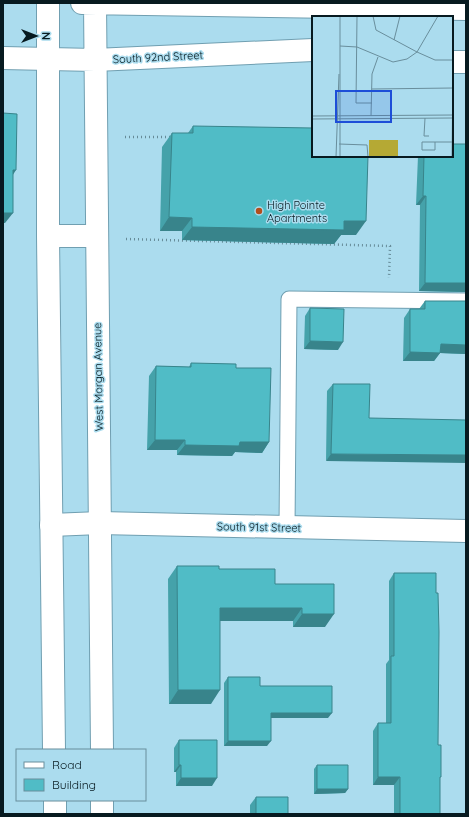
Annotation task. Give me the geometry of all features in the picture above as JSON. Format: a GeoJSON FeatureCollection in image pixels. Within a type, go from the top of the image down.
{"type":"FeatureCollection","features":[{"type":"Feature","properties":{"kind":"street"},"geometry":{"type":"LineString","coordinates":[[48,3],[48,236],[54,749]]}},
{"type":"Feature","properties":{"kind":"street"},"geometry":{"type":"LineString","coordinates":[[82,3],[466,9]]}},
{"type":"Feature","properties":{"kind":"street","name":"West Morgan Avenue"},"geometry":{"type":"LineString","coordinates":[[94,3],[102,749]]}},
{"type":"Feature","properties":{"kind":"street","name":"South 92nd Street"},"geometry":{"type":"LineString","coordinates":[[3,58],[94,60],[312,50]]}},
{"type":"Feature","properties":{"kind":"street"},"geometry":{"type":"LineString","coordinates":[[453,62],[466,62]]}},
{"type":"Feature","properties":{"kind":"street"},"geometry":{"type":"LineString","coordinates":[[48,236],[96,236]]}},
{"type":"Feature","properties":{"kind":"street","name":"South 91st Street"},"geometry":{"type":"LineString","coordinates":[[51,525],[100,523],[466,531]]}},
{"type":"Feature","properties":{"kind":"street"},"geometry":{"type":"LineString","coordinates":[[54,801],[55,814]]}},
{"type":"Feature","properties":{"kind":"street"},"geometry":{"type":"LineString","coordinates":[[102,801],[102,814]]}},
{"type":"Feature","properties":{"kind":"lane"},"geometry":{"type":"LineString","coordinates":[[287,528],[289,299],[466,301]]}},
{"type":"Feature","properties":{"kind":"path"},"geometry":{"type":"LineString","coordinates":[[125,137],[172,137]]}},
{"type":"Feature","properties":{"kind":"path"},"geometry":{"type":"LineString","coordinates":[[126,239],[390,246],[389,300]]}},
{"type":"Feature","properties":{"kind":"building"},"geometry":{"type":"Polygon","coordinates":[[[3,113],[17,114],[16,170],[13,170],[13,213],[3,213],[3,113]]]}},
{"type":"Feature","properties":{"kind":"building","name":"High Pointe Apartments"},"geometry":{"type":"Polygon","coordinates":[[[193,126],[312,128],[312,157],[368,157],[366,221],[344,221],[344,230],[192,227],[192,218],[169,217],[172,133],[193,133],[193,126]]]}},
{"type":"Feature","properties":{"kind":"building"},"geometry":{"type":"Polygon","coordinates":[[[453,144],[466,144],[466,283],[425,283],[426,196],[423,196],[424,157],[453,157],[453,144]]]}},
{"type":"Feature","properties":{"kind":"building"},"geometry":{"type":"Polygon","coordinates":[[[425,301],[466,301],[466,345],[441,344],[440,353],[410,352],[410,309],[425,309],[425,301]]]}},
{"type":"Feature","properties":{"kind":"building"},"geometry":{"type":"Polygon","coordinates":[[[310,308],[344,309],[343,342],[310,341],[310,308]]]}},
{"type":"Feature","properties":{"kind":"building"},"geometry":{"type":"Polygon","coordinates":[[[191,363],[236,364],[236,368],[271,368],[269,442],[240,442],[239,446],[185,445],[185,440],[155,440],[156,366],[191,367],[191,363]]]}},
{"type":"Feature","properties":{"kind":"building"},"geometry":{"type":"Polygon","coordinates":[[[333,384],[370,384],[369,418],[466,420],[466,455],[331,454],[333,384]]]}},
{"type":"Feature","properties":{"kind":"building"},"geometry":{"type":"Polygon","coordinates":[[[177,566],[219,566],[219,569],[275,569],[275,584],[334,584],[334,614],[302,614],[302,608],[220,608],[220,690],[178,690],[177,566]]]}},
{"type":"Feature","properties":{"kind":"building"},"geometry":{"type":"Polygon","coordinates":[[[394,573],[436,573],[439,632],[438,745],[441,745],[440,814],[400,814],[400,777],[378,777],[378,723],[391,723],[391,656],[394,656],[394,573]]]}},
{"type":"Feature","properties":{"kind":"building"},"geometry":{"type":"Polygon","coordinates":[[[228,677],[260,677],[260,686],[332,686],[332,713],[271,713],[271,741],[228,741],[228,677]]]}},
{"type":"Feature","properties":{"kind":"building"},"geometry":{"type":"Polygon","coordinates":[[[179,740],[217,740],[217,778],[181,778],[181,765],[179,765],[179,740]]]}},
{"type":"Feature","properties":{"kind":"building"},"geometry":{"type":"Polygon","coordinates":[[[317,765],[348,765],[348,789],[317,789],[317,765]]]}},
{"type":"Feature","properties":{"kind":"building"},"geometry":{"type":"Polygon","coordinates":[[[256,797],[288,797],[288,814],[256,814],[256,797]]]}},
{"type":"Feature","properties":{"kind":"place","name":"High Pointe Apartments"},"geometry":{"type":"Point","coordinates":[259,211]}}]}
